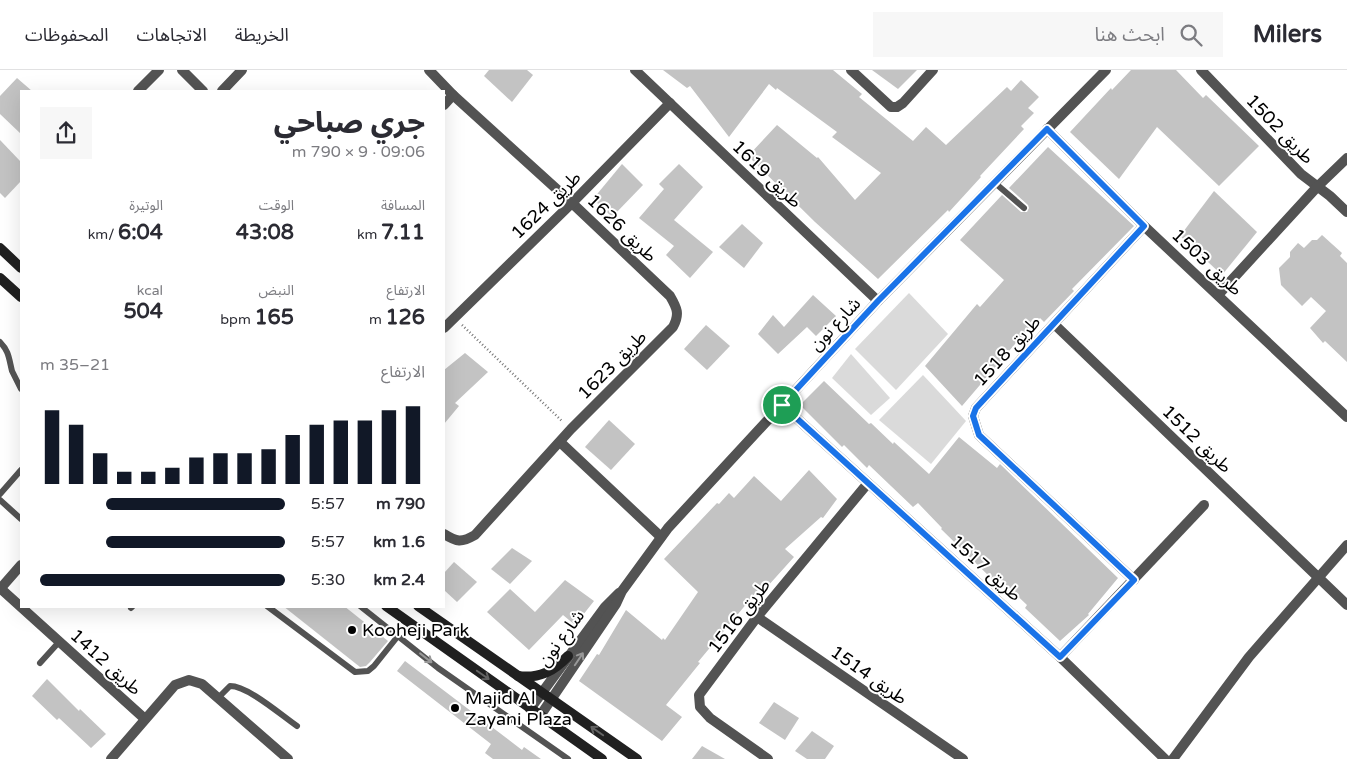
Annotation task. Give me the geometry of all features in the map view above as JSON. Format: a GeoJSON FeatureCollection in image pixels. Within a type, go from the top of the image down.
{"type":"FeatureCollection","features":[{"type":"Feature","properties":{"kind":"street"},"geometry":{"type":"LineString","coordinates":[[139,90],[159,70]]}},
{"type":"Feature","properties":{"kind":"street"},"geometry":{"type":"LineString","coordinates":[[182,70],[202,90]]}},
{"type":"Feature","properties":{"kind":"street"},"geometry":{"type":"LineString","coordinates":[[223,90],[242,70]]}},
{"type":"Feature","properties":{"kind":"street","name":"طريق 1626"},"geometry":{"type":"LineString","coordinates":[[429,70],[453,95],[572,203],[670,296],[677,307]]}},
{"type":"Feature","properties":{"kind":"street","name":"طريق 1619"},"geometry":{"type":"LineString","coordinates":[[635,70],[878,301]]}},
{"type":"Feature","properties":{"kind":"street"},"geometry":{"type":"LineString","coordinates":[[851,70],[891,107],[903,104],[933,70]]}},
{"type":"Feature","properties":{"kind":"street","name":"شارع نون"},"geometry":{"type":"LineString","coordinates":[[540,716],[616,604],[622,591],[661,537],[878,301],[1106,70]]}},
{"type":"Feature","properties":{"kind":"street","name":"طريق 1502"},"geometry":{"type":"LineString","coordinates":[[1201,70],[1300,174],[1330,196],[1347,212]]}},
{"type":"Feature","properties":{"kind":"street"},"geometry":{"type":"LineString","coordinates":[[445,104],[453,95]]}},
{"type":"Feature","properties":{"kind":"street","name":"طريق 1624"},"geometry":{"type":"LineString","coordinates":[[447,321],[572,203],[670,103]]}},
{"type":"Feature","properties":{"kind":"street","name":"طريق 1503"},"geometry":{"type":"LineString","coordinates":[[1047,129],[1144,226],[1347,417]]}},
{"type":"Feature","properties":{"kind":"street","name":"طريق 1502"},"geometry":{"type":"LineString","coordinates":[[1218,295],[1317,187],[1347,158]]}},
{"type":"Feature","properties":{"kind":"street","name":"طريق 1518"},"geometry":{"type":"LineString","coordinates":[[1134,580],[979,435],[973,416],[976,408],[1144,226]]}},
{"type":"Feature","properties":{"kind":"street"},"geometry":{"type":"LineString","coordinates":[[0,248],[20,267]]}},
{"type":"Feature","properties":{"kind":"street"},"geometry":{"type":"LineString","coordinates":[[0,278],[20,297]]}},
{"type":"Feature","properties":{"kind":"street","name":"طريق 1623"},"geometry":{"type":"LineString","coordinates":[[445,535],[455,541],[464,541],[476,535],[571,430],[673,327],[678,318],[677,307]]}},
{"type":"Feature","properties":{"kind":"street","name":"طريق 1512"},"geometry":{"type":"LineString","coordinates":[[1054,324],[1347,605]]}},
{"type":"Feature","properties":{"kind":"street","name":"طريق 1517"},"geometry":{"type":"LineString","coordinates":[[782,405],[1060,657],[1165,759]]}},
{"type":"Feature","properties":{"kind":"street"},"geometry":{"type":"LineString","coordinates":[[560,442],[661,537]]}},
{"type":"Feature","properties":{"kind":"street","name":"طريق 1516"},"geometry":{"type":"LineString","coordinates":[[768,759],[710,718],[700,706],[699,695],[757,617],[868,482]]}},
{"type":"Feature","properties":{"kind":"street"},"geometry":{"type":"LineString","coordinates":[[1060,657],[1204,506]]}},
{"type":"Feature","properties":{"kind":"street"},"geometry":{"type":"LineString","coordinates":[[1173,759],[1249,657],[1347,545]]}},
{"type":"Feature","properties":{"kind":"street","name":"طريق 1412"},"geometry":{"type":"LineString","coordinates":[[20,566],[0,589],[20,607]]}},
{"type":"Feature","properties":{"kind":"street","name":"شارع نون"},"geometry":{"type":"LineString","coordinates":[[530,709],[610,601],[622,591]]}},
{"type":"Feature","properties":{"kind":"street","name":"طريق 1412"},"geometry":{"type":"LineString","coordinates":[[21,608],[145,719]]}},
{"type":"Feature","properties":{"kind":"street"},"geometry":{"type":"LineString","coordinates":[[389,608],[602,759]]}},
{"type":"Feature","properties":{"kind":"street"},"geometry":{"type":"LineString","coordinates":[[421,608],[637,759]]}},
{"type":"Feature","properties":{"kind":"street","name":"طريق 1514"},"geometry":{"type":"LineString","coordinates":[[757,617],[963,759]]}},
{"type":"Feature","properties":{"kind":"street"},"geometry":{"type":"LineString","coordinates":[[518,676],[532,677],[548,673],[559,666],[568,656]]}},
{"type":"Feature","properties":{"kind":"street","name":"طريق 1412"},"geometry":{"type":"LineString","coordinates":[[111,759],[175,685],[189,680],[202,684],[288,759]]}},
{"type":"Feature","properties":{"kind":"lane"},"geometry":{"type":"LineString","coordinates":[[995,183],[1024,208]]}},
{"type":"Feature","properties":{"kind":"lane"},"geometry":{"type":"LineString","coordinates":[[0,342],[8,352],[12,369],[20,387]]}},
{"type":"Feature","properties":{"kind":"lane"},"geometry":{"type":"LineString","coordinates":[[0,494],[19,478]]}},
{"type":"Feature","properties":{"kind":"lane"},"geometry":{"type":"LineString","coordinates":[[0,500],[20,518]]}},
{"type":"Feature","properties":{"kind":"lane"},"geometry":{"type":"LineString","coordinates":[[269,608],[355,672],[368,671],[374,666],[398,636]]}},
{"type":"Feature","properties":{"kind":"lane"},"geometry":{"type":"LineString","coordinates":[[363,608],[438,668],[568,759]]}},
{"type":"Feature","properties":{"kind":"lane"},"geometry":{"type":"LineString","coordinates":[[40,663],[59,642]]}},
{"type":"Feature","properties":{"kind":"lane"},"geometry":{"type":"LineString","coordinates":[[218,698],[230,686],[236,686],[250,692],[297,726]]}},
{"type":"Feature","properties":{"kind":"path"},"geometry":{"type":"LineString","coordinates":[[447,321],[571,430]]}},
{"type":"Feature","properties":{"kind":"shaded area"},"geometry":{"type":"Polygon","coordinates":[[[909,293],[948,334],[896,390],[855,349],[909,293]]]}},
{"type":"Feature","properties":{"kind":"shaded area"},"geometry":{"type":"Polygon","coordinates":[[[851,354],[890,398],[871,415],[832,378],[851,354]]]}},
{"type":"Feature","properties":{"kind":"shaded area"},"geometry":{"type":"Polygon","coordinates":[[[923,375],[966,421],[931,464],[879,420],[923,375]]]}},
{"type":"Feature","properties":{"kind":"building"},"geometry":{"type":"Polygon","coordinates":[[[489,70],[527,70],[533,75],[512,102],[484,76],[489,70]]]}},
{"type":"Feature","properties":{"kind":"building"},"geometry":{"type":"Polygon","coordinates":[[[663,70],[833,70],[862,94],[859,97],[913,141],[926,127],[946,145],[1007,87],[1011,91],[1021,80],[1039,97],[1028,108],[1034,113],[1021,126],[1024,129],[949,212],[948,210],[878,279],[815,222],[748,156],[777,125],[818,157],[855,200],[881,173],[832,137],[837,132],[769,84],[729,137],[690,86],[687,88],[663,70]]]}},
{"type":"Feature","properties":{"kind":"building"},"geometry":{"type":"Polygon","coordinates":[[[872,70],[917,70],[898,89],[872,70]]]}},
{"type":"Feature","properties":{"kind":"building"},"geometry":{"type":"Polygon","coordinates":[[[1131,70],[1176,70],[1203,98],[1206,95],[1259,146],[1219,186],[1157,127],[1119,179],[1070,132],[1111,88],[1112,90],[1131,70]]]}},
{"type":"Feature","properties":{"kind":"building"},"geometry":{"type":"Polygon","coordinates":[[[17,78],[31,90],[20,90],[20,133],[0,114],[0,96],[17,78]]]}},
{"type":"Feature","properties":{"kind":"building"},"geometry":{"type":"Polygon","coordinates":[[[0,140],[20,161],[20,182],[5,198],[0,193],[0,140]]]}},
{"type":"Feature","properties":{"kind":"building"},"geometry":{"type":"Polygon","coordinates":[[[1048,147],[1134,226],[1072,289],[1074,291],[1044,322],[1040,318],[1021,337],[962,406],[925,366],[977,304],[980,307],[1004,280],[960,240],[1002,195],[1021,212],[1027,212],[1028,205],[1009,188],[1048,147]]]}},
{"type":"Feature","properties":{"kind":"building"},"geometry":{"type":"Polygon","coordinates":[[[622,164],[643,185],[612,217],[593,199],[622,164]]]}},
{"type":"Feature","properties":{"kind":"building"},"geometry":{"type":"Polygon","coordinates":[[[679,164],[703,187],[674,220],[713,252],[690,278],[666,255],[674,246],[639,218],[664,189],[659,184],[679,164]]]}},
{"type":"Feature","properties":{"kind":"building"},"geometry":{"type":"Polygon","coordinates":[[[1214,191],[1257,232],[1222,275],[1180,236],[1214,191]]]}},
{"type":"Feature","properties":{"kind":"building"},"geometry":{"type":"Polygon","coordinates":[[[742,224],[763,243],[744,268],[719,247],[742,224]]]}},
{"type":"Feature","properties":{"kind":"building"},"geometry":{"type":"Polygon","coordinates":[[[1322,235],[1342,253],[1340,256],[1347,263],[1347,362],[1325,341],[1323,343],[1310,328],[1326,311],[1311,297],[1302,306],[1281,285],[1279,268],[1290,257],[1290,252],[1298,243],[1304,248],[1312,240],[1317,240],[1322,235]]]}},
{"type":"Feature","properties":{"kind":"building"},"geometry":{"type":"Polygon","coordinates":[[[813,295],[836,316],[816,336],[807,327],[778,354],[758,334],[773,315],[784,327],[813,295]]]}},
{"type":"Feature","properties":{"kind":"building"},"geometry":{"type":"Polygon","coordinates":[[[706,325],[730,346],[707,370],[684,349],[706,325]]]}},
{"type":"Feature","properties":{"kind":"building"},"geometry":{"type":"Polygon","coordinates":[[[465,353],[488,372],[455,403],[459,406],[445,423],[445,369],[465,353]]]}},
{"type":"Feature","properties":{"kind":"building"},"geometry":{"type":"Polygon","coordinates":[[[824,381],[869,424],[871,423],[893,444],[894,442],[929,474],[959,437],[997,468],[1000,464],[1118,578],[1089,615],[1060,641],[1025,608],[1027,605],[998,577],[993,580],[941,529],[918,503],[913,507],[869,465],[867,468],[844,445],[842,447],[800,405],[824,381]]]}},
{"type":"Feature","properties":{"kind":"building"},"geometry":{"type":"Polygon","coordinates":[[[609,420],[635,444],[611,470],[585,447],[609,420]]]}},
{"type":"Feature","properties":{"kind":"building"},"geometry":{"type":"Polygon","coordinates":[[[809,470],[837,499],[823,518],[821,517],[785,549],[794,557],[767,587],[763,584],[698,662],[700,663],[666,705],[682,717],[662,741],[579,681],[597,654],[599,655],[626,610],[662,640],[663,638],[665,640],[698,592],[664,559],[717,503],[719,504],[729,493],[734,498],[754,476],[781,501],[809,470]]]}},
{"type":"Feature","properties":{"kind":"building"},"geometry":{"type":"Polygon","coordinates":[[[512,548],[532,561],[510,584],[491,569],[512,548]]]}},
{"type":"Feature","properties":{"kind":"building"},"geometry":{"type":"Polygon","coordinates":[[[454,562],[477,582],[457,602],[445,591],[445,572],[454,562]]]}},
{"type":"Feature","properties":{"kind":"building"},"geometry":{"type":"Polygon","coordinates":[[[565,580],[594,601],[575,625],[563,615],[529,650],[487,612],[510,589],[535,612],[565,580]]]}},
{"type":"Feature","properties":{"kind":"building"},"geometry":{"type":"Polygon","coordinates":[[[286,608],[347,608],[388,641],[366,666],[360,667],[286,608]]]}},
{"type":"Feature","properties":{"kind":"building","name":"Majid Al Zayani Plaza"},"geometry":{"type":"Polygon","coordinates":[[[405,661],[522,750],[524,747],[541,759],[493,759],[485,753],[491,744],[397,671],[405,661]]]}},
{"type":"Feature","properties":{"kind":"building"},"geometry":{"type":"Polygon","coordinates":[[[47,679],[79,711],[80,709],[106,734],[91,748],[32,696],[47,679]]]}},
{"type":"Feature","properties":{"kind":"building"},"geometry":{"type":"Polygon","coordinates":[[[774,702],[799,718],[785,740],[759,723],[774,702]]]}},
{"type":"Feature","properties":{"kind":"building"},"geometry":{"type":"Polygon","coordinates":[[[812,731],[834,746],[825,759],[807,759],[795,751],[812,731]]]}},
{"type":"Feature","properties":{"kind":"building"},"geometry":{"type":"Polygon","coordinates":[[[702,746],[725,759],[692,759],[702,746]]]}},
{"type":"Feature","properties":{"kind":"place","name":"Kooheji Park"},"geometry":{"type":"Point","coordinates":[352,630]}},
{"type":"Feature","properties":{"kind":"place","name":"Majid Al Zayani Plaza"},"geometry":{"type":"Point","coordinates":[455,708]}},
{"type":"Feature","properties":{"kind":"route"},"geometry":{"type":"LineString","coordinates":[[1047,129],[1144,226],[976,408],[973,416],[979,435],[1134,580],[1060,657],[782,405],[878,301],[1047,129]]}}]}
